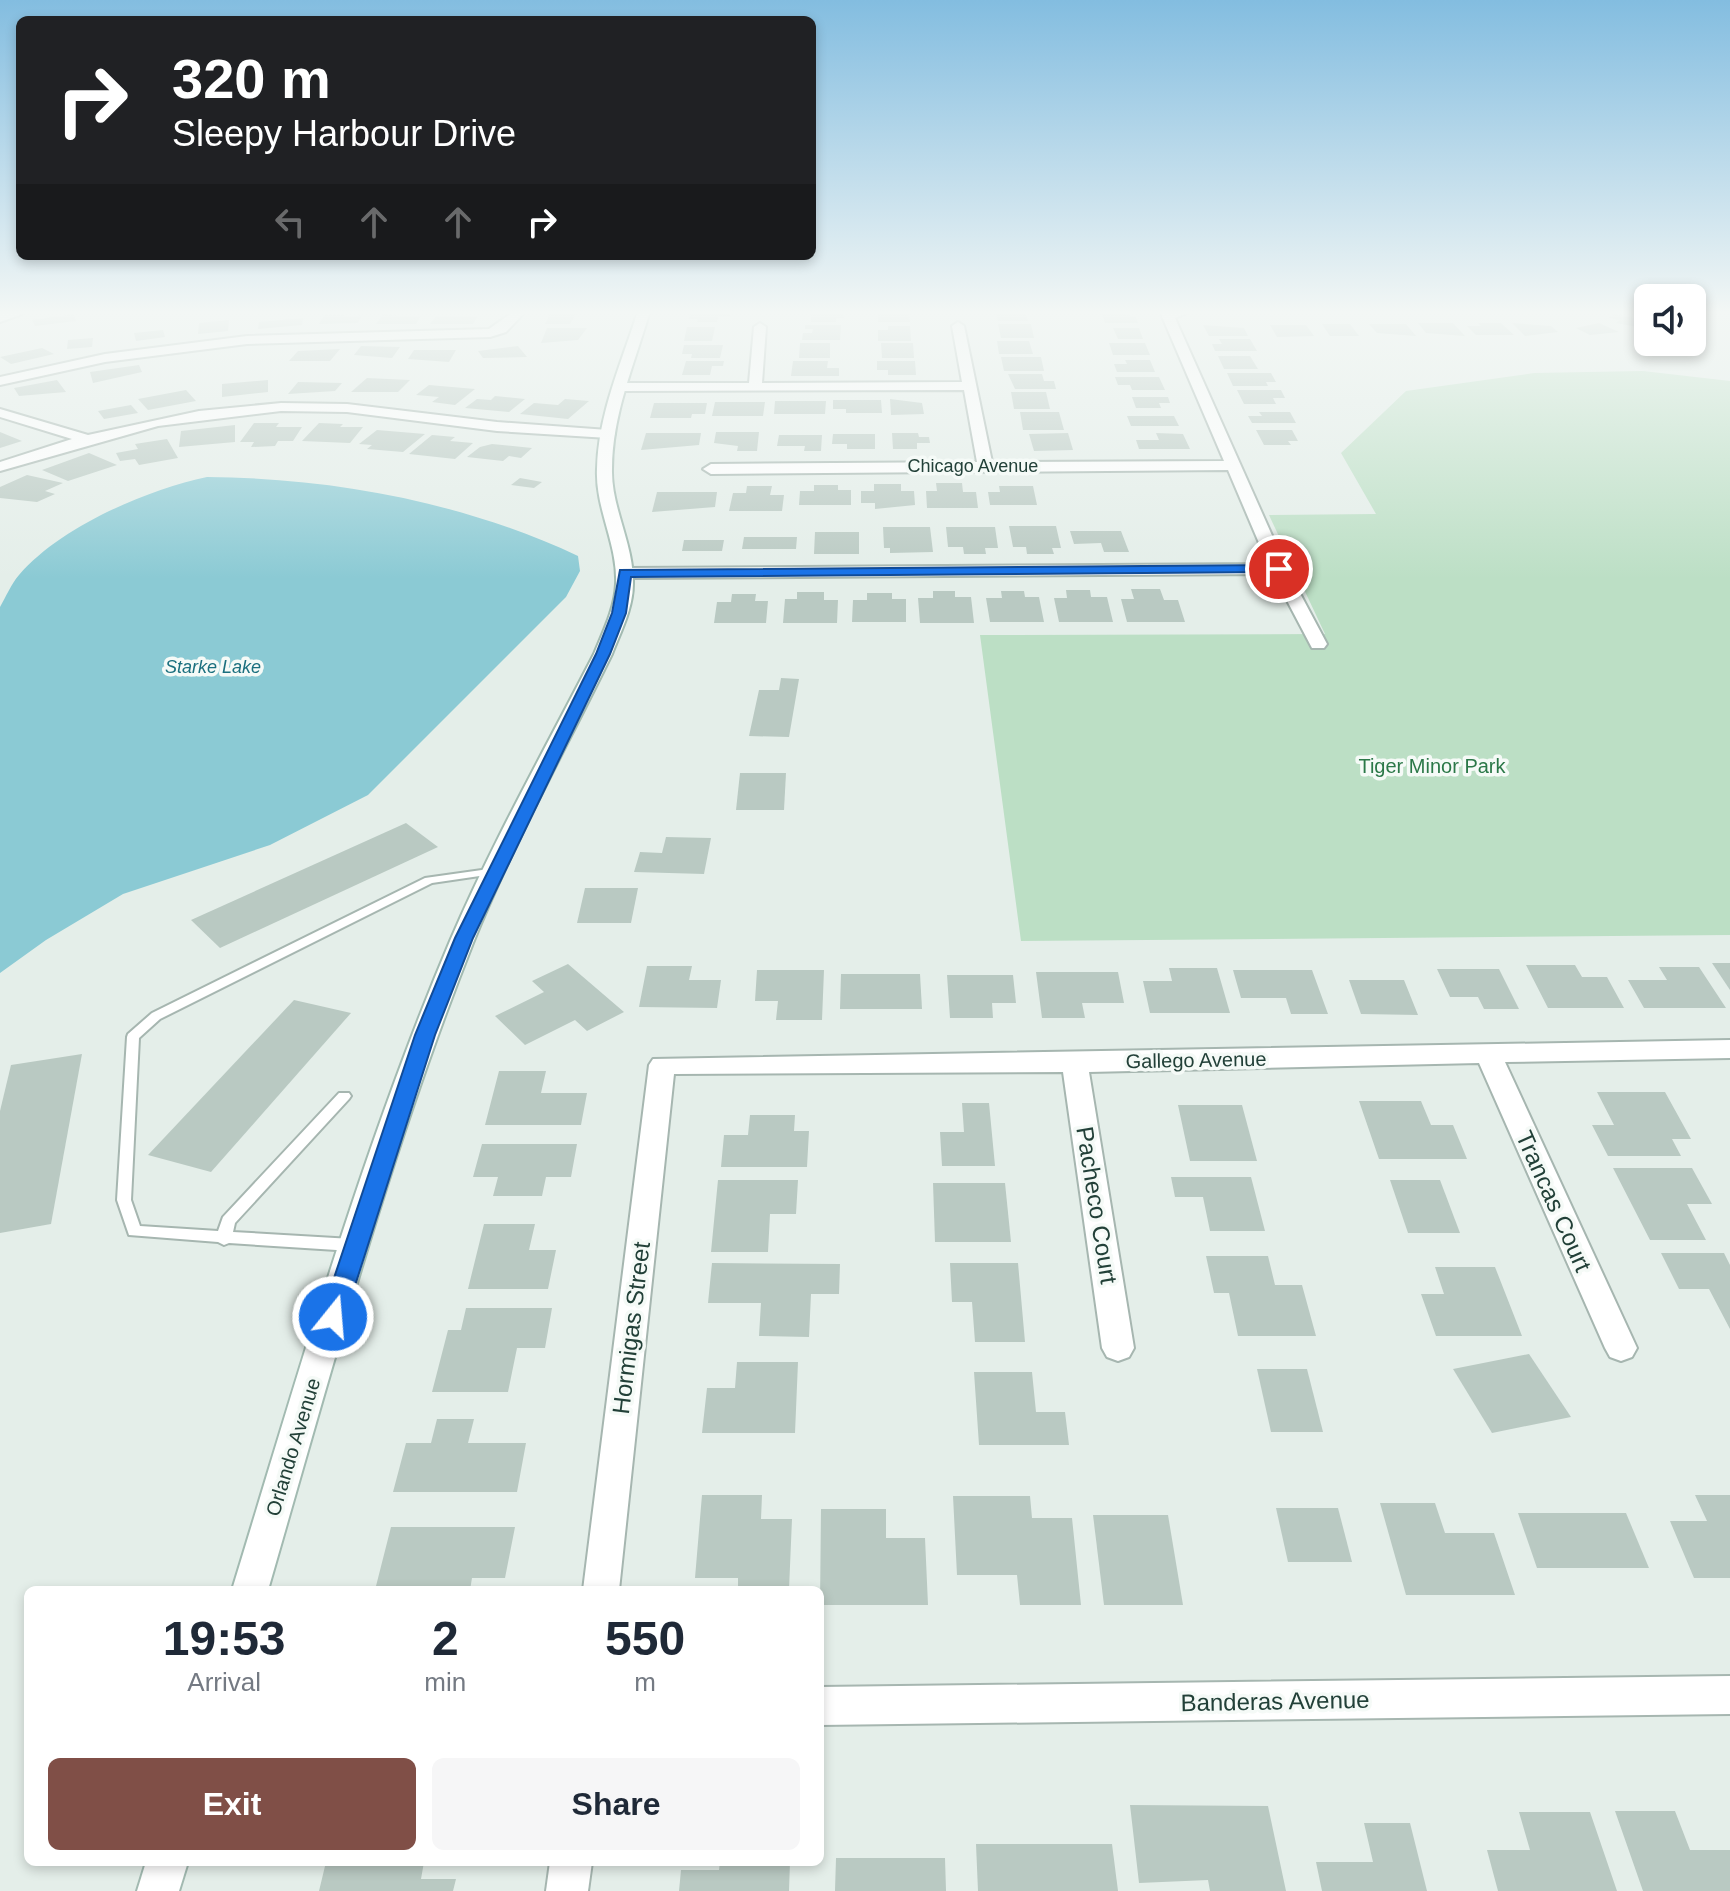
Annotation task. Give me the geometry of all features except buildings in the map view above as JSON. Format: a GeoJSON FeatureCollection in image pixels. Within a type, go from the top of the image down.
{"type":"FeatureCollection","features":[{"type":"Feature","properties":{"kind":"street","name":"Orlando Avenue"},"geometry":{"type":"LineString","coordinates":[[251,1586],[355,1245],[425,1035],[464,938],[603,654],[619,613],[625,573],[605,494],[607,438],[618,402]]}},
{"type":"Feature","properties":{"kind":"street"},"geometry":{"type":"LineString","coordinates":[[972,402],[985,465]]}},
{"type":"Feature","properties":{"kind":"street"},"geometry":{"type":"LineString","coordinates":[[1207,402],[1279,569],[1318,644]]}},
{"type":"Feature","properties":{"kind":"street"},"geometry":{"type":"LineString","coordinates":[[0,467],[84,438],[197,414],[322,407],[607,438]]}},
{"type":"Feature","properties":{"kind":"street"},"geometry":{"type":"LineString","coordinates":[[0,413],[84,438]]}},
{"type":"Feature","properties":{"kind":"street","name":"Chicago Avenue"},"geometry":{"type":"LineString","coordinates":[[711,469],[1235,465]]}},
{"type":"Feature","properties":{"kind":"street"},"geometry":{"type":"LineString","coordinates":[[625,573],[1279,569]]}},
{"type":"Feature","properties":{"kind":"street","name":"Gallego Avenue"},"geometry":{"type":"LineString","coordinates":[[662,1065],[1075,1063],[1730,1049]]}},
{"type":"Feature","properties":{"kind":"street","name":"Trancas Court"},"geometry":{"type":"LineString","coordinates":[[1488,1053],[1621,1348]]}},
{"type":"Feature","properties":{"kind":"street","name":"Pacheco Court"},"geometry":{"type":"LineString","coordinates":[[1075,1063],[1118,1348]]}},
{"type":"Feature","properties":{"kind":"street","name":"Hormigas Street"},"geometry":{"type":"LineString","coordinates":[[601,1586],[662,1065]]}},
{"type":"Feature","properties":{"kind":"street","name":"Banderas Avenue"},"geometry":{"type":"LineString","coordinates":[[824,1706],[1730,1695]]}},
{"type":"Feature","properties":{"kind":"street"},"geometry":{"type":"LineString","coordinates":[[158,1891],[166,1866]]}},
{"type":"Feature","properties":{"kind":"street"},"geometry":{"type":"LineString","coordinates":[[567,1891],[570,1866]]}},
{"type":"Feature","properties":{"kind":"lane"},"geometry":{"type":"LineString","coordinates":[[355,1245],[134,1231],[124,1200],[133,1037],[156,1016],[429,880],[496,871]]}},
{"type":"Feature","properties":{"kind":"lane"},"geometry":{"type":"LineString","coordinates":[[224,1239],[228,1221],[344,1096]]}},
{"type":"Feature","properties":{"kind":"green space","name":"Tiger Minor Park"},"geometry":{"type":"Polygon","coordinates":[[[1394,402],[1730,402],[1730,935],[1021,941],[980,635],[1325,634],[1269,515],[1376,514],[1341,453],[1394,402]]]}},
{"type":"Feature","properties":{"kind":"water","name":"Starke Lake"},"geometry":{"type":"Polygon","coordinates":[[[207,477],[254,478],[349,488],[443,508],[534,537],[578,556],[580,571],[566,597],[368,795],[270,845],[123,894],[46,940],[0,973],[0,607],[16,579],[36,558],[80,526],[132,501],[207,477]]]}},
{"type":"Feature","properties":{"kind":"route"},"geometry":{"type":"LineString","coordinates":[[333,1317],[379,1168],[425,1035],[464,938],[603,654],[619,613],[625,573],[1279,569]]}}]}
